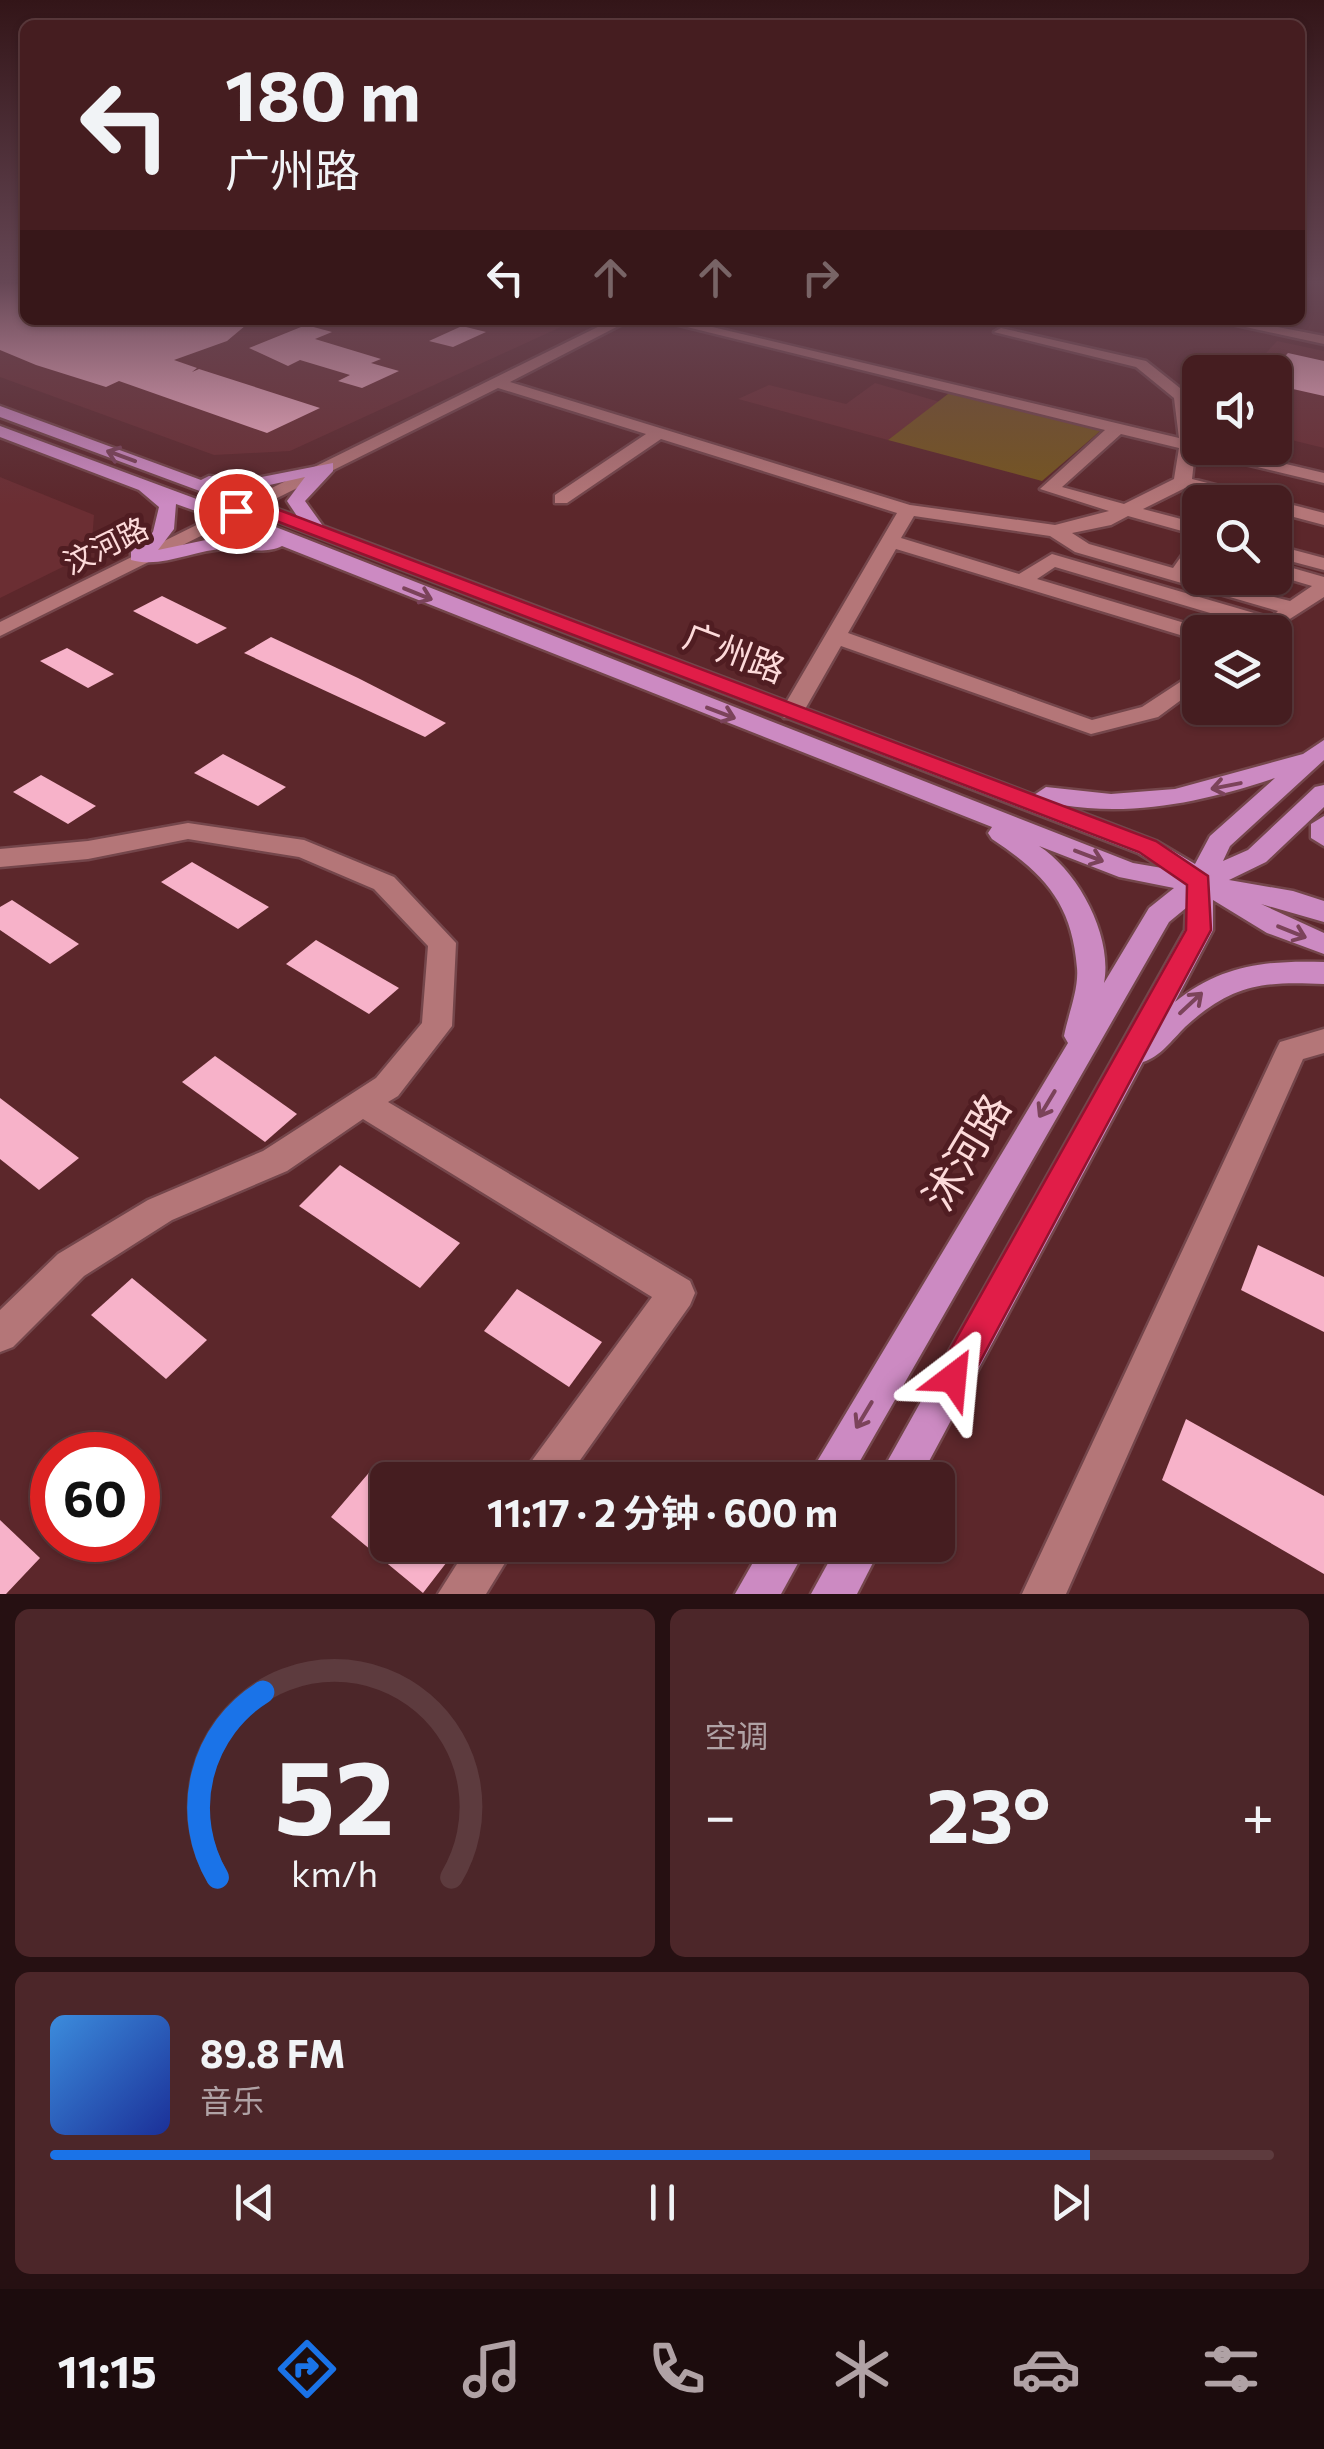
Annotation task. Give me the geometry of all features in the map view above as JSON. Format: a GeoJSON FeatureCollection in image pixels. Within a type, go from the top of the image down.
{"type":"FeatureCollection","features":[{"type":"Feature","properties":{"kind":"main road","name":"广州路"},"geometry":{"type":"LineString","coordinates":[[0,411],[231,497],[244,524],[309,539],[792,713],[1128,871],[1293,900],[1324,912]]}},
{"type":"Feature","properties":{"kind":"main road","name":"广州路"},"geometry":{"type":"LineString","coordinates":[[0,431],[207,509],[236,511]]}},
{"type":"Feature","properties":{"kind":"main road"},"geometry":{"type":"LineString","coordinates":[[164,472],[247,485],[327,467]]}},
{"type":"Feature","properties":{"kind":"main road"},"geometry":{"type":"LineString","coordinates":[[140,558],[220,543],[309,539],[296,501],[303,488],[327,467]]}},
{"type":"Feature","properties":{"kind":"main road"},"geometry":{"type":"LineString","coordinates":[[135,482],[168,505],[170,522],[140,558]]}},
{"type":"Feature","properties":{"kind":"main road","name":"广州路"},"geometry":{"type":"LineString","coordinates":[[309,539],[961,791]]}},
{"type":"Feature","properties":{"kind":"main road"},"geometry":{"type":"LineString","coordinates":[[961,791],[1090,804],[1150,800],[1242,784],[1321,750]]}},
{"type":"Feature","properties":{"kind":"main road","name":"沭河路"},"geometry":{"type":"LineString","coordinates":[[907,1462],[1199,930],[1200,882],[1219,842],[1321,750]]}},
{"type":"Feature","properties":{"kind":"main road"},"geometry":{"type":"LineString","coordinates":[[961,791],[1042,860],[1076,902],[1092,970],[1074,1058]]}},
{"type":"Feature","properties":{"kind":"main road","name":"沭河路"},"geometry":{"type":"LineString","coordinates":[[837,1462],[1158,915],[1200,882],[1256,856],[1324,793]]}},
{"type":"Feature","properties":{"kind":"main road"},"geometry":{"type":"LineString","coordinates":[[1324,824],[1324,838]]}},
{"type":"Feature","properties":{"kind":"main road","name":"广州路"},"geometry":{"type":"LineString","coordinates":[[1200,882],[1276,926],[1324,944]]}},
{"type":"Feature","properties":{"kind":"main road"},"geometry":{"type":"LineString","coordinates":[[1122,1071],[1202,991],[1264,970],[1324,973]]}},
{"type":"Feature","properties":{"kind":"main road"},"geometry":{"type":"LineString","coordinates":[[757,1594],[776,1562]]}},
{"type":"Feature","properties":{"kind":"main road"},"geometry":{"type":"LineString","coordinates":[[833,1594],[851,1562]]}},
{"type":"Feature","properties":{"kind":"street","name":"汶河路"},"geometry":{"type":"LineString","coordinates":[[0,627],[551,356]]}},
{"type":"Feature","properties":{"kind":"street"},"geometry":{"type":"LineString","coordinates":[[818,356],[1182,443]]}},
{"type":"Feature","properties":{"kind":"street"},"geometry":{"type":"LineString","coordinates":[[1108,356],[1142,364],[1182,396]]}},
{"type":"Feature","properties":{"kind":"street"},"geometry":{"type":"LineString","coordinates":[[497,384],[908,510],[1055,531],[1104,521],[1184,482],[1196,485]]}},
{"type":"Feature","properties":{"kind":"street"},"geometry":{"type":"LineString","coordinates":[[1120,428],[1049,489],[1126,510],[1182,535]]}},
{"type":"Feature","properties":{"kind":"street"},"geometry":{"type":"LineString","coordinates":[[561,498],[658,434]]}},
{"type":"Feature","properties":{"kind":"street"},"geometry":{"type":"LineString","coordinates":[[1184,482],[1186,465]]}},
{"type":"Feature","properties":{"kind":"street"},"geometry":{"type":"LineString","coordinates":[[1272,465],[1324,478]]}},
{"type":"Feature","properties":{"kind":"street"},"geometry":{"type":"LineString","coordinates":[[792,713],[908,510]]}},
{"type":"Feature","properties":{"kind":"street"},"geometry":{"type":"LineString","coordinates":[[1292,511],[1324,519]]}},
{"type":"Feature","properties":{"kind":"street"},"geometry":{"type":"LineString","coordinates":[[1104,521],[1182,538]]}},
{"type":"Feature","properties":{"kind":"street"},"geometry":{"type":"LineString","coordinates":[[1055,531],[1082,548],[1294,608]]}},
{"type":"Feature","properties":{"kind":"street"},"geometry":{"type":"LineString","coordinates":[[890,542],[1182,630]]}},
{"type":"Feature","properties":{"kind":"street"},"geometry":{"type":"LineString","coordinates":[[1292,556],[1324,564]]}},
{"type":"Feature","properties":{"kind":"street"},"geometry":{"type":"LineString","coordinates":[[1023,580],[1052,560],[1223,615]]}},
{"type":"Feature","properties":{"kind":"street"},"geometry":{"type":"LineString","coordinates":[[1178,576],[1182,570]]}},
{"type":"Feature","properties":{"kind":"street"},"geometry":{"type":"LineString","coordinates":[[1292,575],[1324,585]]}},
{"type":"Feature","properties":{"kind":"street"},"geometry":{"type":"LineString","coordinates":[[1285,615],[1324,585]]}},
{"type":"Feature","properties":{"kind":"street"},"geometry":{"type":"LineString","coordinates":[[835,636],[1091,728],[1150,712],[1182,689]]}},
{"type":"Feature","properties":{"kind":"street"},"geometry":{"type":"LineString","coordinates":[[0,858],[88,850],[188,831],[304,849],[384,883],[442,942],[437,1026],[387,1088],[276,1161],[160,1210],[71,1265],[0,1335]]}},
{"type":"Feature","properties":{"kind":"street"},"geometry":{"type":"LineString","coordinates":[[1044,1594],[1291,1050],[1324,1041]]}},
{"type":"Feature","properties":{"kind":"street"},"geometry":{"type":"LineString","coordinates":[[364,1103],[677,1294],[555,1462]]}},
{"type":"Feature","properties":{"kind":"street"},"geometry":{"type":"LineString","coordinates":[[460,1594],[484,1562]]}},
{"type":"Feature","properties":{"kind":"shaded area"},"geometry":{"type":"Polygon","coordinates":[[[0,356],[497,356],[290,451],[214,455],[0,377],[0,356]]]}},
{"type":"Feature","properties":{"kind":"shaded area"},"geometry":{"type":"Polygon","coordinates":[[[1292,356],[1324,356],[1324,448],[1292,440],[1292,356]]]}},
{"type":"Feature","properties":{"kind":"shaded area"},"geometry":{"type":"Polygon","coordinates":[[[875,383],[940,402],[888,440],[738,399],[769,385],[846,404],[875,383]]]}},
{"type":"Feature","properties":{"kind":"shaded area"},"geometry":{"type":"Polygon","coordinates":[[[948,394],[975,395],[1105,427],[1042,481],[888,440],[948,394]]]}},
{"type":"Feature","properties":{"kind":"shaded area"},"geometry":{"type":"Polygon","coordinates":[[[0,477],[94,515],[91,553],[0,598],[0,477]]]}},
{"type":"Feature","properties":{"kind":"building"},"geometry":{"type":"Polygon","coordinates":[[[15,356],[184,356],[174,360],[197,368],[192,372],[199,369],[320,408],[267,433],[119,381],[106,387],[15,356]]]}},
{"type":"Feature","properties":{"kind":"building"},"geometry":{"type":"Polygon","coordinates":[[[267,356],[372,356],[381,359],[371,363],[399,371],[362,388],[338,381],[350,375],[300,360],[288,366],[267,356]]]}},
{"type":"Feature","properties":{"kind":"building"},"geometry":{"type":"Polygon","coordinates":[[[1292,356],[1324,361],[1324,396],[1292,389],[1292,356]]]}},
{"type":"Feature","properties":{"kind":"building"},"geometry":{"type":"Polygon","coordinates":[[[162,596],[227,628],[197,644],[133,611],[162,596]]]}},
{"type":"Feature","properties":{"kind":"building"},"geometry":{"type":"Polygon","coordinates":[[[271,637],[446,723],[425,737],[244,653],[271,637]]]}},
{"type":"Feature","properties":{"kind":"building"},"geometry":{"type":"Polygon","coordinates":[[[67,648],[114,674],[88,688],[40,661],[67,648]]]}},
{"type":"Feature","properties":{"kind":"building"},"geometry":{"type":"Polygon","coordinates":[[[223,754],[286,787],[258,806],[194,773],[223,754]]]}},
{"type":"Feature","properties":{"kind":"building"},"geometry":{"type":"Polygon","coordinates":[[[41,775],[96,806],[68,824],[13,792],[41,775]]]}},
{"type":"Feature","properties":{"kind":"building"},"geometry":{"type":"Polygon","coordinates":[[[192,862],[269,907],[238,929],[161,882],[192,862]]]}},
{"type":"Feature","properties":{"kind":"building"},"geometry":{"type":"Polygon","coordinates":[[[12,900],[79,944],[50,964],[0,930],[0,907],[12,900]]]}},
{"type":"Feature","properties":{"kind":"building"},"geometry":{"type":"Polygon","coordinates":[[[316,940],[399,988],[369,1014],[286,964],[316,940]]]}},
{"type":"Feature","properties":{"kind":"building"},"geometry":{"type":"Polygon","coordinates":[[[215,1056],[297,1114],[265,1142],[182,1082],[215,1056]]]}},
{"type":"Feature","properties":{"kind":"building"},"geometry":{"type":"Polygon","coordinates":[[[0,1098],[79,1158],[39,1190],[0,1159],[0,1098]]]}},
{"type":"Feature","properties":{"kind":"building"},"geometry":{"type":"Polygon","coordinates":[[[340,1165],[460,1243],[420,1288],[299,1206],[340,1165]]]}},
{"type":"Feature","properties":{"kind":"building"},"geometry":{"type":"Polygon","coordinates":[[[1258,1245],[1324,1277],[1324,1332],[1241,1290],[1258,1245]]]}},
{"type":"Feature","properties":{"kind":"building"},"geometry":{"type":"Polygon","coordinates":[[[132,1278],[207,1340],[166,1379],[91,1315],[132,1278]]]}},
{"type":"Feature","properties":{"kind":"building"},"geometry":{"type":"Polygon","coordinates":[[[517,1289],[602,1342],[569,1387],[484,1331],[517,1289]]]}},
{"type":"Feature","properties":{"kind":"building"},"geometry":{"type":"Polygon","coordinates":[[[1186,1419],[1324,1496],[1324,1574],[1162,1480],[1186,1419]]]}},
{"type":"Feature","properties":{"kind":"building"},"geometry":{"type":"Polygon","coordinates":[[[370,1472],[370,1549],[331,1517],[370,1472]]]}},
{"type":"Feature","properties":{"kind":"building"},"geometry":{"type":"Polygon","coordinates":[[[0,1520],[30,1548],[30,1562],[36,1562],[6,1594],[0,1594],[0,1520]]]}},
{"type":"Feature","properties":{"kind":"building"},"geometry":{"type":"Polygon","coordinates":[[[385,1562],[447,1562],[423,1593],[385,1562]]]}},
{"type":"Feature","properties":{"kind":"route"},"geometry":{"type":"LineString","coordinates":[[236,511],[268,512],[1147,847],[1200,882],[1199,930],[953,1378]]}}]}
